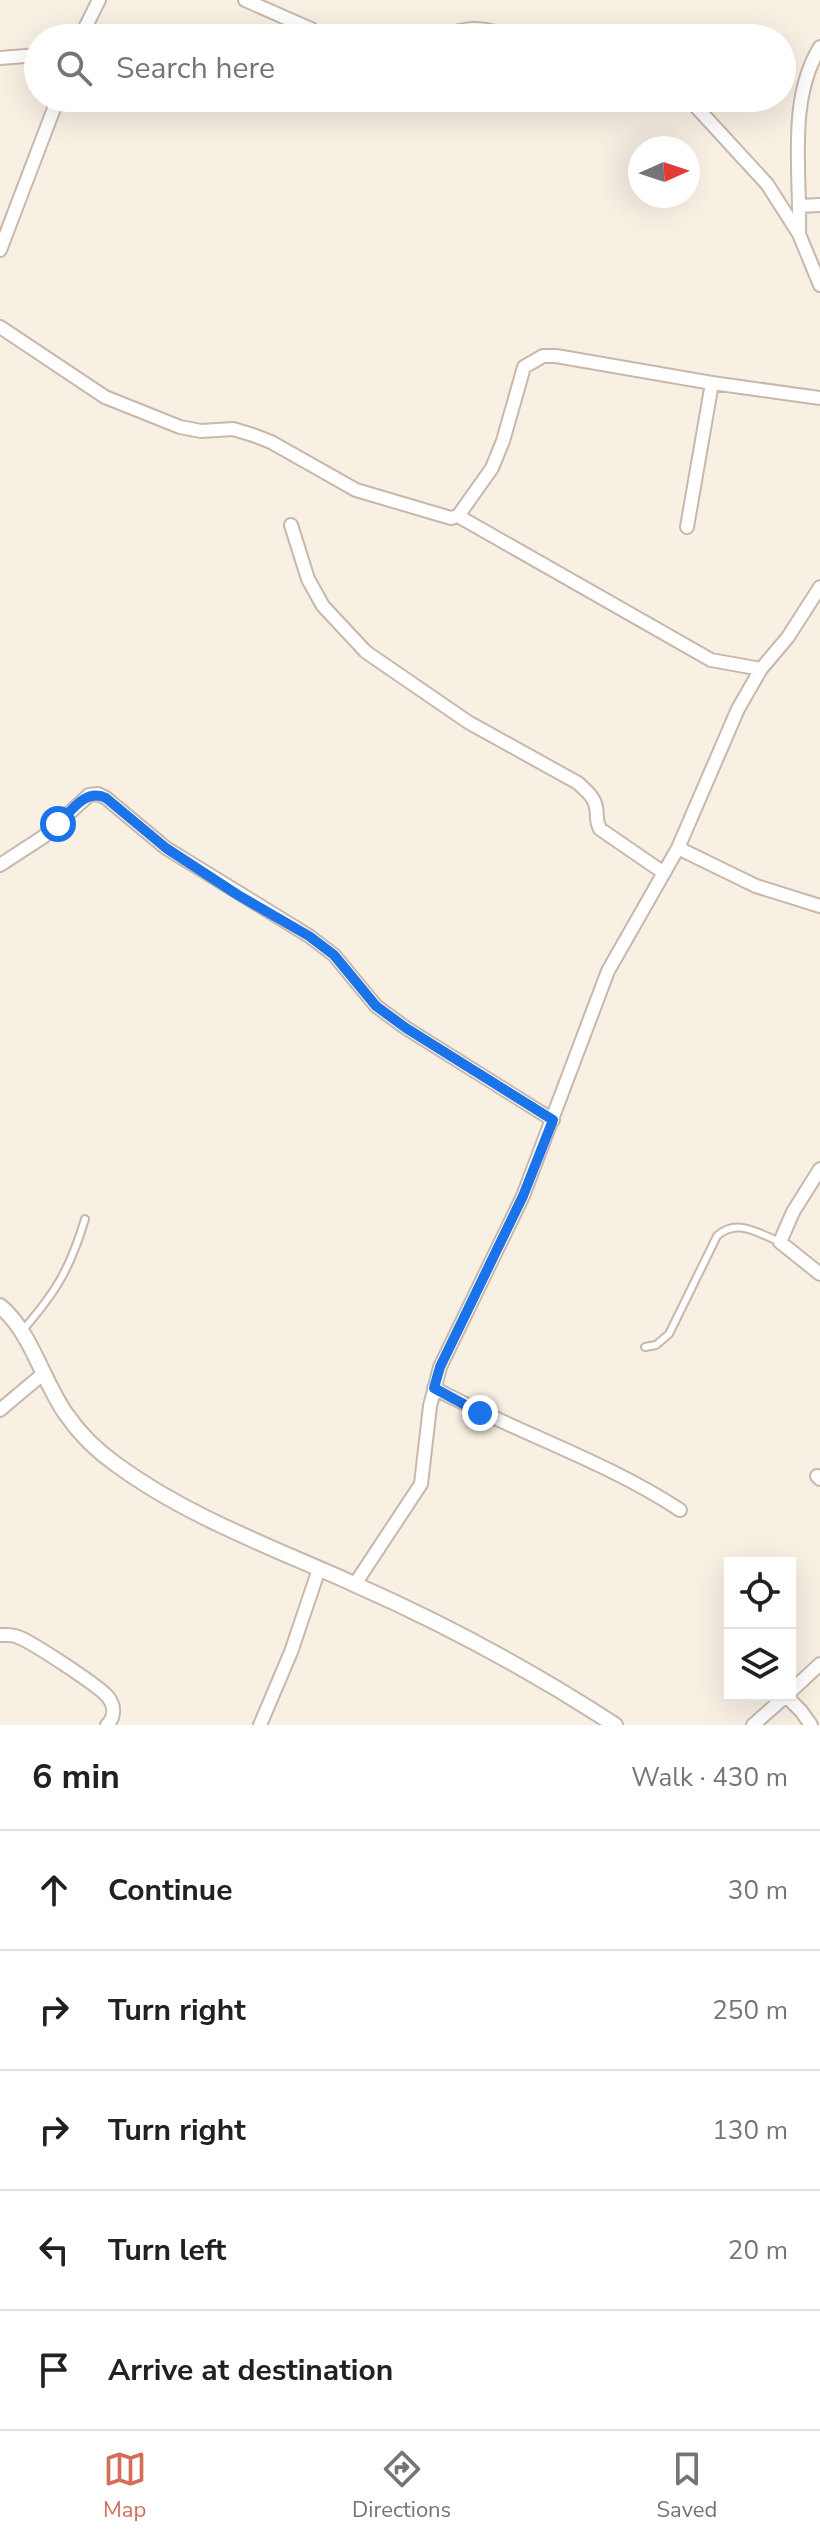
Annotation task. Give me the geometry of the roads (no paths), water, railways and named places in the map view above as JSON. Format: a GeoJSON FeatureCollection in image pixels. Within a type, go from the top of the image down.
{"type":"FeatureCollection","features":[{"type":"Feature","properties":{"kind":"street"},"geometry":{"type":"LineString","coordinates":[[87,24],[99,0]]}},
{"type":"Feature","properties":{"kind":"street"},"geometry":{"type":"LineString","coordinates":[[245,0],[300,24]]}},
{"type":"Feature","properties":{"kind":"street"},"geometry":{"type":"LineString","coordinates":[[799,234],[799,114],[812,60],[820,47]]}},
{"type":"Feature","properties":{"kind":"street"},"geometry":{"type":"LineString","coordinates":[[0,58],[24,56]]}},
{"type":"Feature","properties":{"kind":"street"},"geometry":{"type":"LineString","coordinates":[[0,250],[53,112]]}},
{"type":"Feature","properties":{"kind":"street"},"geometry":{"type":"LineString","coordinates":[[701,112],[760,175],[799,234],[820,285]]}},
{"type":"Feature","properties":{"kind":"street"},"geometry":{"type":"LineString","coordinates":[[800,206],[820,205]]}},
{"type":"Feature","properties":{"kind":"street"},"geometry":{"type":"LineString","coordinates":[[0,327],[105,397],[180,427],[201,431],[233,429],[253,435],[368,495],[451,518],[458,516],[492,468],[524,367],[543,356],[820,398]]}},
{"type":"Feature","properties":{"kind":"street"},"geometry":{"type":"LineString","coordinates":[[687,527],[712,383]]}},
{"type":"Feature","properties":{"kind":"street"},"geometry":{"type":"LineString","coordinates":[[458,516],[711,660],[761,669]]}},
{"type":"Feature","properties":{"kind":"street"},"geometry":{"type":"LineString","coordinates":[[291,525],[308,579],[323,606],[366,652],[468,722],[578,783],[591,794],[596,806],[595,820],[600,829],[664,873]]}},
{"type":"Feature","properties":{"kind":"street"},"geometry":{"type":"LineString","coordinates":[[355,1584],[421,1484],[434,1388],[440,1367],[523,1196],[608,971],[678,848],[738,709],[761,669],[788,637],[820,587]]}},
{"type":"Feature","properties":{"kind":"street"},"geometry":{"type":"LineString","coordinates":[[0,865],[43,837],[89,795],[98,794],[166,848],[309,936],[334,955],[376,1006],[406,1028],[553,1120]]}},
{"type":"Feature","properties":{"kind":"street"},"geometry":{"type":"LineString","coordinates":[[678,848],[756,886],[820,906]]}},
{"type":"Feature","properties":{"kind":"street"},"geometry":{"type":"LineString","coordinates":[[820,1169],[793,1212],[780,1242],[820,1274]]}},
{"type":"Feature","properties":{"kind":"street"},"geometry":{"type":"LineString","coordinates":[[0,1306],[22,1331],[65,1412],[115,1464],[218,1524],[355,1584],[542,1678],[615,1725]]}},
{"type":"Feature","properties":{"kind":"street"},"geometry":{"type":"LineString","coordinates":[[0,1410],[44,1373]]}},
{"type":"Feature","properties":{"kind":"street"},"geometry":{"type":"LineString","coordinates":[[434,1388],[480,1413],[648,1489],[680,1510]]}},
{"type":"Feature","properties":{"kind":"street"},"geometry":{"type":"LineString","coordinates":[[260,1725],[291,1652],[319,1569]]}},
{"type":"Feature","properties":{"kind":"street"},"geometry":{"type":"LineString","coordinates":[[0,1635],[15,1635],[32,1644],[107,1696],[114,1711],[113,1719],[107,1725]]}},
{"type":"Feature","properties":{"kind":"street"},"geometry":{"type":"LineString","coordinates":[[796,1686],[820,1664]]}},
{"type":"Feature","properties":{"kind":"street"},"geometry":{"type":"LineString","coordinates":[[753,1725],[779,1701]]}},
{"type":"Feature","properties":{"kind":"street"},"geometry":{"type":"LineString","coordinates":[[793,1701],[811,1725]]}},
{"type":"Feature","properties":{"kind":"lane"},"geometry":{"type":"LineString","coordinates":[[22,1331],[51,1298],[65,1272],[85,1219]]}},
{"type":"Feature","properties":{"kind":"lane"},"geometry":{"type":"LineString","coordinates":[[645,1347],[663,1341],[669,1334],[717,1236],[725,1229],[743,1227],[780,1242]]}}]}
